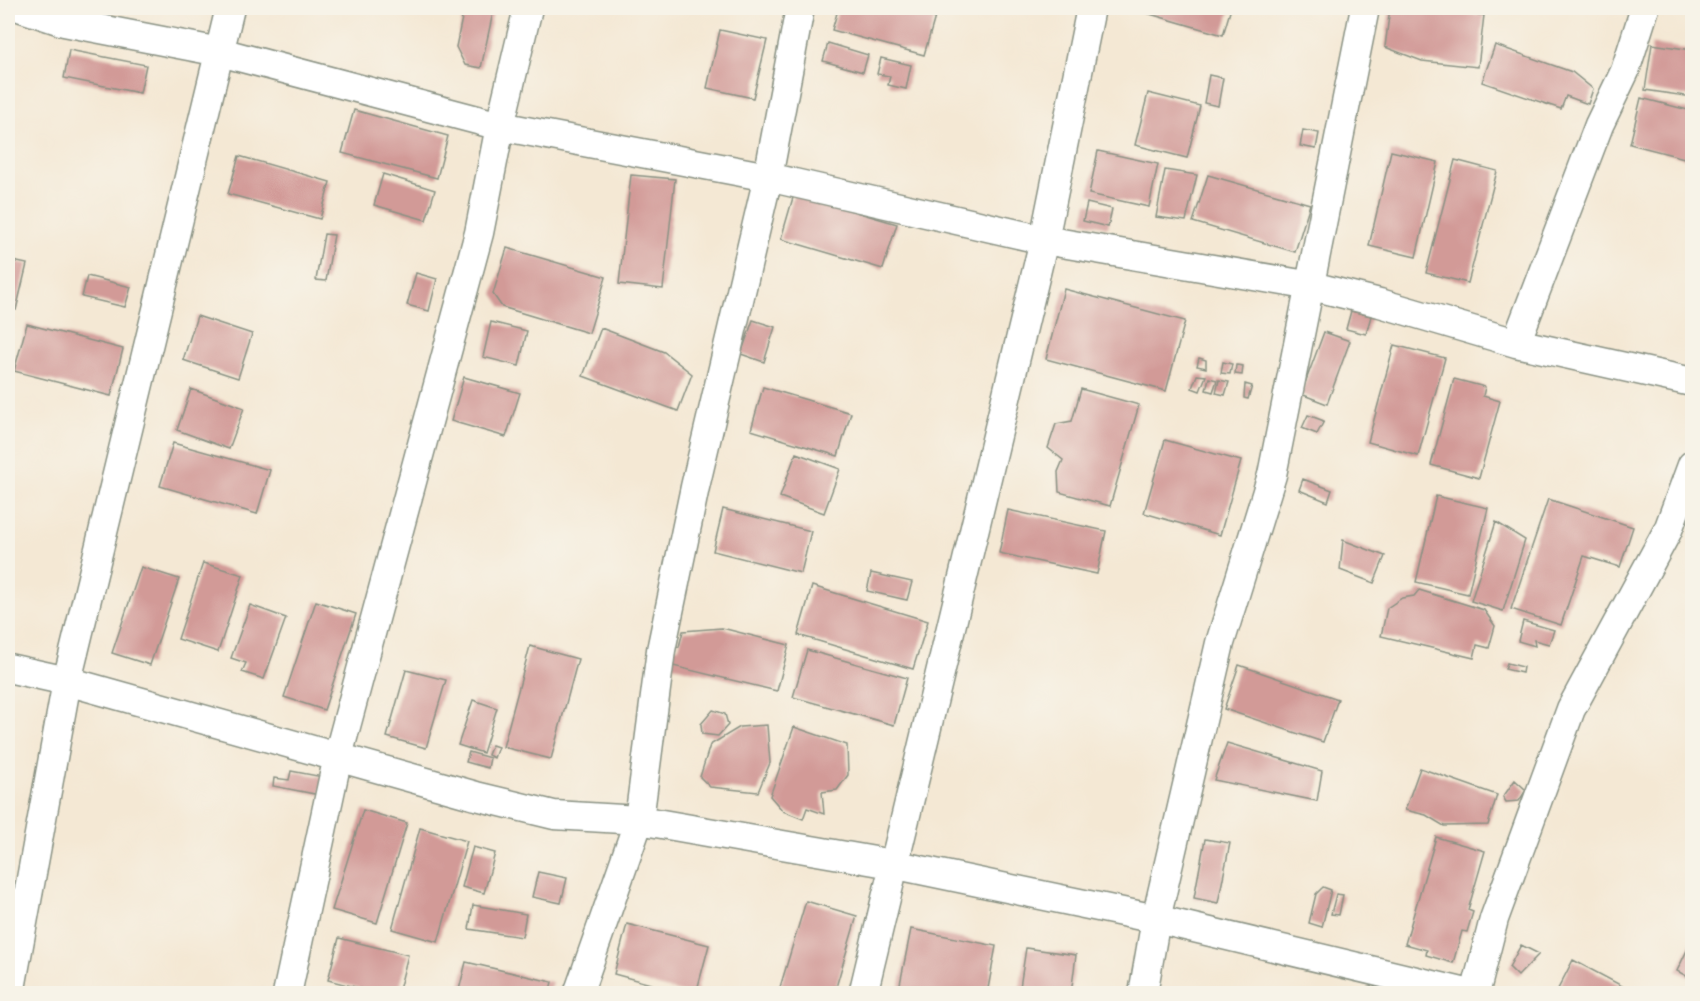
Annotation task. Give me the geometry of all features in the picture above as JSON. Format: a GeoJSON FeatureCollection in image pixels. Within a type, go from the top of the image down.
{"type":"FeatureCollection","features":[{"type":"Feature","properties":{"kind":"street"},"geometry":{"type":"LineString","coordinates":[[22,8],[64,22],[220,52],[500,126],[768,177],[1044,240],[1312,286],[1380,303],[1516,343],[1692,382]]}},
{"type":"Feature","properties":{"kind":"street"},"geometry":{"type":"LineString","coordinates":[[10,993],[67,681],[230,8]]}},
{"type":"Feature","properties":{"kind":"street"},"geometry":{"type":"LineString","coordinates":[[287,993],[339,756],[479,233],[500,126],[528,8]]}},
{"type":"Feature","properties":{"kind":"street"},"geometry":{"type":"LineString","coordinates":[[578,993],[639,820],[661,650],[695,486],[768,177],[800,8]]}},
{"type":"Feature","properties":{"kind":"street"},"geometry":{"type":"LineString","coordinates":[[862,993],[1044,240],[1091,8]]}},
{"type":"Feature","properties":{"kind":"street"},"geometry":{"type":"LineString","coordinates":[[1143,993],[1156,919],[1220,643],[1272,475],[1312,286],[1365,8]]}},
{"type":"Feature","properties":{"kind":"street"},"geometry":{"type":"LineString","coordinates":[[1516,343],[1599,125],[1625,71],[1645,8]]}},
{"type":"Feature","properties":{"kind":"street"},"geometry":{"type":"LineString","coordinates":[[8,668],[67,681],[554,815],[639,820],[892,864],[1156,919],[1473,993],[1494,919],[1570,709],[1668,530],[1692,465]]}},
{"type":"Feature","properties":{"kind":"building"},"geometry":{"type":"Polygon","coordinates":[[[464,8],[494,8],[481,68],[465,65],[456,47],[464,8]]]}},
{"type":"Feature","properties":{"kind":"building"},"geometry":{"type":"Polygon","coordinates":[[[818,8],[930,8],[937,10],[924,55],[832,30],[837,13],[818,8]]]}},
{"type":"Feature","properties":{"kind":"building"},"geometry":{"type":"Polygon","coordinates":[[[1129,8],[1231,8],[1223,35],[1129,8]]]}},
{"type":"Feature","properties":{"kind":"building"},"geometry":{"type":"Polygon","coordinates":[[[1390,8],[1484,15],[1478,67],[1422,61],[1385,47],[1390,8]]]}},
{"type":"Feature","properties":{"kind":"building"},"geometry":{"type":"Polygon","coordinates":[[[720,30],[767,40],[753,98],[707,88],[720,30]]]}},
{"type":"Feature","properties":{"kind":"building"},"geometry":{"type":"Polygon","coordinates":[[[828,43],[868,55],[863,72],[823,61],[828,43]]]}},
{"type":"Feature","properties":{"kind":"building"},"geometry":{"type":"Polygon","coordinates":[[[1652,44],[1692,50],[1692,97],[1645,90],[1652,44]]]}},
{"type":"Feature","properties":{"kind":"building"},"geometry":{"type":"Polygon","coordinates":[[[1495,45],[1572,72],[1593,89],[1588,104],[1566,96],[1561,109],[1482,82],[1495,45]]]}},
{"type":"Feature","properties":{"kind":"building"},"geometry":{"type":"Polygon","coordinates":[[[69,50],[146,65],[140,93],[64,78],[69,50]]]}},
{"type":"Feature","properties":{"kind":"building"},"geometry":{"type":"Polygon","coordinates":[[[881,58],[911,65],[906,89],[888,85],[890,76],[877,74],[881,58]]]}},
{"type":"Feature","properties":{"kind":"building"},"geometry":{"type":"Polygon","coordinates":[[[1209,75],[1223,78],[1218,106],[1204,103],[1209,75]]]}},
{"type":"Feature","properties":{"kind":"building"},"geometry":{"type":"Polygon","coordinates":[[[1148,93],[1200,106],[1187,158],[1135,145],[1148,93]]]}},
{"type":"Feature","properties":{"kind":"building"},"geometry":{"type":"Polygon","coordinates":[[[1641,98],[1692,111],[1692,160],[1630,144],[1641,98]]]}},
{"type":"Feature","properties":{"kind":"building"},"geometry":{"type":"Polygon","coordinates":[[[354,110],[448,136],[437,178],[342,153],[354,110]]]}},
{"type":"Feature","properties":{"kind":"building"},"geometry":{"type":"Polygon","coordinates":[[[1303,130],[1319,133],[1316,149],[1300,146],[1303,130]]]}},
{"type":"Feature","properties":{"kind":"building"},"geometry":{"type":"Polygon","coordinates":[[[1098,151],[1158,164],[1149,207],[1089,194],[1098,151]]]}},
{"type":"Feature","properties":{"kind":"building"},"geometry":{"type":"Polygon","coordinates":[[[1391,151],[1438,162],[1416,257],[1369,246],[1391,151]]]}},
{"type":"Feature","properties":{"kind":"building"},"geometry":{"type":"Polygon","coordinates":[[[239,156],[330,182],[320,219],[228,194],[239,156]]]}},
{"type":"Feature","properties":{"kind":"building"},"geometry":{"type":"Polygon","coordinates":[[[1455,160],[1497,171],[1468,283],[1426,273],[1455,160]]]}},
{"type":"Feature","properties":{"kind":"building"},"geometry":{"type":"Polygon","coordinates":[[[1165,170],[1197,175],[1186,221],[1156,217],[1165,170]]]}},
{"type":"Feature","properties":{"kind":"building"},"geometry":{"type":"Polygon","coordinates":[[[383,174],[435,190],[426,220],[374,205],[383,174]]]}},
{"type":"Feature","properties":{"kind":"building"},"geometry":{"type":"Polygon","coordinates":[[[631,175],[675,179],[663,289],[619,284],[631,175]]]}},
{"type":"Feature","properties":{"kind":"building"},"geometry":{"type":"Polygon","coordinates":[[[1208,175],[1310,204],[1295,252],[1193,222],[1208,175]]]}},
{"type":"Feature","properties":{"kind":"building"},"geometry":{"type":"Polygon","coordinates":[[[794,194],[897,224],[883,269],[781,239],[794,194]]]}},
{"type":"Feature","properties":{"kind":"building"},"geometry":{"type":"Polygon","coordinates":[[[1087,203],[1112,209],[1108,227],[1083,221],[1087,203]]]}},
{"type":"Feature","properties":{"kind":"building"},"geometry":{"type":"Polygon","coordinates":[[[324,234],[334,235],[326,281],[316,280],[324,234]]]}},
{"type":"Feature","properties":{"kind":"building"},"geometry":{"type":"Polygon","coordinates":[[[507,248],[606,277],[589,333],[502,307],[493,294],[507,248]]]}},
{"type":"Feature","properties":{"kind":"building"},"geometry":{"type":"Polygon","coordinates":[[[8,260],[27,264],[16,310],[8,308],[8,260]]]}},
{"type":"Feature","properties":{"kind":"building"},"geometry":{"type":"Polygon","coordinates":[[[416,273],[437,279],[429,311],[407,305],[416,273]]]}},
{"type":"Feature","properties":{"kind":"building"},"geometry":{"type":"Polygon","coordinates":[[[87,276],[131,287],[125,307],[82,297],[87,276]]]}},
{"type":"Feature","properties":{"kind":"building"},"geometry":{"type":"Polygon","coordinates":[[[1064,289],[1185,321],[1166,391],[1046,359],[1064,289]]]}},
{"type":"Feature","properties":{"kind":"building"},"geometry":{"type":"Polygon","coordinates":[[[1351,311],[1371,316],[1366,334],[1346,329],[1351,311]]]}},
{"type":"Feature","properties":{"kind":"building"},"geometry":{"type":"Polygon","coordinates":[[[197,316],[252,334],[238,378],[183,360],[197,316]]]}},
{"type":"Feature","properties":{"kind":"building"},"geometry":{"type":"Polygon","coordinates":[[[753,320],[775,327],[764,362],[741,354],[753,320]]]}},
{"type":"Feature","properties":{"kind":"building"},"geometry":{"type":"Polygon","coordinates":[[[491,322],[527,331],[519,366],[483,357],[491,322]]]}},
{"type":"Feature","properties":{"kind":"building"},"geometry":{"type":"Polygon","coordinates":[[[27,324],[123,349],[111,396],[14,371],[27,324]]]}},
{"type":"Feature","properties":{"kind":"building"},"geometry":{"type":"Polygon","coordinates":[[[601,328],[664,352],[692,374],[678,411],[583,376],[601,328]]]}},
{"type":"Feature","properties":{"kind":"building"},"geometry":{"type":"Polygon","coordinates":[[[1324,332],[1350,341],[1327,404],[1301,394],[1324,332]]]}},
{"type":"Feature","properties":{"kind":"building"},"geometry":{"type":"Polygon","coordinates":[[[1394,345],[1445,358],[1418,456],[1368,442],[1394,345]]]}},
{"type":"Feature","properties":{"kind":"building"},"geometry":{"type":"Polygon","coordinates":[[[1199,358],[1206,360],[1206,368],[1197,366],[1199,358]]]}},
{"type":"Feature","properties":{"kind":"building"},"geometry":{"type":"Polygon","coordinates":[[[1223,362],[1232,364],[1230,374],[1221,373],[1223,362]]]}},
{"type":"Feature","properties":{"kind":"building"},"geometry":{"type":"Polygon","coordinates":[[[1236,365],[1243,366],[1242,375],[1235,374],[1236,365]]]}},
{"type":"Feature","properties":{"kind":"building"},"geometry":{"type":"Polygon","coordinates":[[[1197,375],[1206,376],[1200,391],[1192,388],[1197,375]]]}},
{"type":"Feature","properties":{"kind":"building"},"geometry":{"type":"Polygon","coordinates":[[[464,377],[520,393],[506,437],[451,421],[464,377]]]}},
{"type":"Feature","properties":{"kind":"building"},"geometry":{"type":"Polygon","coordinates":[[[1209,378],[1217,380],[1213,392],[1206,390],[1209,378]]]}},
{"type":"Feature","properties":{"kind":"building"},"geometry":{"type":"Polygon","coordinates":[[[1454,379],[1485,387],[1483,396],[1500,401],[1479,478],[1431,465],[1454,379]]]}},
{"type":"Feature","properties":{"kind":"building"},"geometry":{"type":"Polygon","coordinates":[[[1219,380],[1229,382],[1225,395],[1216,393],[1219,380]]]}},
{"type":"Feature","properties":{"kind":"building"},"geometry":{"type":"Polygon","coordinates":[[[1245,384],[1252,386],[1248,399],[1244,398],[1245,384]]]}},
{"type":"Feature","properties":{"kind":"building"},"geometry":{"type":"Polygon","coordinates":[[[763,387],[851,413],[838,456],[751,430],[763,387]]]}},
{"type":"Feature","properties":{"kind":"building"},"geometry":{"type":"Polygon","coordinates":[[[191,389],[244,408],[229,449],[177,430],[191,389]]]}},
{"type":"Feature","properties":{"kind":"building"},"geometry":{"type":"Polygon","coordinates":[[[1081,389],[1139,405],[1110,506],[1059,492],[1058,472],[1063,460],[1048,448],[1056,424],[1072,421],[1081,389]]]}},
{"type":"Feature","properties":{"kind":"building"},"geometry":{"type":"Polygon","coordinates":[[[1308,415],[1324,421],[1317,434],[1302,428],[1308,415]]]}},
{"type":"Feature","properties":{"kind":"building"},"geometry":{"type":"Polygon","coordinates":[[[1165,440],[1241,461],[1220,535],[1144,513],[1165,440]]]}},
{"type":"Feature","properties":{"kind":"building"},"geometry":{"type":"Polygon","coordinates":[[[173,443],[270,470],[257,514],[160,486],[173,443]]]}},
{"type":"Feature","properties":{"kind":"building"},"geometry":{"type":"Polygon","coordinates":[[[796,453],[840,469],[824,513],[780,497],[796,453]]]}},
{"type":"Feature","properties":{"kind":"building"},"geometry":{"type":"Polygon","coordinates":[[[1303,479],[1332,490],[1328,502],[1299,490],[1303,479]]]}},
{"type":"Feature","properties":{"kind":"building"},"geometry":{"type":"Polygon","coordinates":[[[1436,496],[1488,508],[1468,594],[1416,582],[1436,496]]]}},
{"type":"Feature","properties":{"kind":"building"},"geometry":{"type":"Polygon","coordinates":[[[1548,499],[1633,527],[1620,567],[1584,556],[1561,625],[1511,609],[1548,499]]]}},
{"type":"Feature","properties":{"kind":"building"},"geometry":{"type":"Polygon","coordinates":[[[723,509],[811,531],[801,573],[713,551],[723,509]]]}},
{"type":"Feature","properties":{"kind":"building"},"geometry":{"type":"Polygon","coordinates":[[[1008,510],[1106,531],[1097,574],[999,553],[1008,510]]]}},
{"type":"Feature","properties":{"kind":"building"},"geometry":{"type":"Polygon","coordinates":[[[1496,522],[1525,540],[1503,611],[1471,601],[1496,522]]]}},
{"type":"Feature","properties":{"kind":"building"},"geometry":{"type":"Polygon","coordinates":[[[1343,540],[1385,556],[1374,583],[1340,570],[1343,540]]]}},
{"type":"Feature","properties":{"kind":"building"},"geometry":{"type":"Polygon","coordinates":[[[203,563],[243,575],[218,652],[178,639],[203,563]]]}},
{"type":"Feature","properties":{"kind":"building"},"geometry":{"type":"Polygon","coordinates":[[[141,567],[179,579],[150,665],[112,653],[141,567]]]}},
{"type":"Feature","properties":{"kind":"building"},"geometry":{"type":"Polygon","coordinates":[[[871,573],[912,582],[907,600],[867,591],[871,573]]]}},
{"type":"Feature","properties":{"kind":"building"},"geometry":{"type":"Polygon","coordinates":[[[812,586],[928,621],[913,669],[798,635],[812,586]]]}},
{"type":"Feature","properties":{"kind":"building"},"geometry":{"type":"Polygon","coordinates":[[[1419,590],[1484,610],[1495,626],[1489,648],[1477,645],[1474,658],[1381,636],[1387,608],[1402,598],[1414,596],[1419,590]]]}},
{"type":"Feature","properties":{"kind":"building"},"geometry":{"type":"Polygon","coordinates":[[[316,601],[356,614],[324,710],[284,697],[316,601]]]}},
{"type":"Feature","properties":{"kind":"building"},"geometry":{"type":"Polygon","coordinates":[[[250,605],[286,618],[264,679],[242,672],[246,663],[231,658],[250,605]]]}},
{"type":"Feature","properties":{"kind":"building"},"geometry":{"type":"Polygon","coordinates":[[[1523,621],[1554,630],[1549,644],[1534,640],[1535,646],[1518,641],[1523,621]]]}},
{"type":"Feature","properties":{"kind":"building"},"geometry":{"type":"Polygon","coordinates":[[[722,628],[789,645],[777,691],[673,666],[672,648],[679,647],[683,631],[722,628]]]}},
{"type":"Feature","properties":{"kind":"building"},"geometry":{"type":"Polygon","coordinates":[[[530,646],[578,659],[551,759],[503,747],[530,646]]]}},
{"type":"Feature","properties":{"kind":"building"},"geometry":{"type":"Polygon","coordinates":[[[807,650],[907,678],[894,725],[793,697],[807,650]]]}},
{"type":"Feature","properties":{"kind":"building"},"geometry":{"type":"Polygon","coordinates":[[[1507,663],[1523,667],[1522,673],[1505,669],[1507,663]]]}},
{"type":"Feature","properties":{"kind":"building"},"geometry":{"type":"Polygon","coordinates":[[[1239,665],[1338,699],[1323,742],[1224,709],[1239,665]]]}},
{"type":"Feature","properties":{"kind":"building"},"geometry":{"type":"Polygon","coordinates":[[[406,670],[446,680],[426,748],[387,737],[406,670]]]}},
{"type":"Feature","properties":{"kind":"building"},"geometry":{"type":"Polygon","coordinates":[[[473,700],[497,708],[483,753],[458,745],[473,700]]]}},
{"type":"Feature","properties":{"kind":"building"},"geometry":{"type":"Polygon","coordinates":[[[713,710],[725,714],[728,725],[718,736],[702,734],[701,724],[713,710]]]}},
{"type":"Feature","properties":{"kind":"building"},"geometry":{"type":"Polygon","coordinates":[[[767,725],[770,763],[758,792],[710,787],[700,777],[710,745],[740,727],[767,725]]]}},
{"type":"Feature","properties":{"kind":"building"},"geometry":{"type":"Polygon","coordinates":[[[794,727],[847,745],[848,775],[837,790],[822,792],[824,814],[807,808],[803,819],[783,811],[770,796],[794,727]]]}},
{"type":"Feature","properties":{"kind":"building"},"geometry":{"type":"Polygon","coordinates":[[[1227,743],[1322,771],[1317,801],[1214,780],[1227,743]]]}},
{"type":"Feature","properties":{"kind":"building"},"geometry":{"type":"Polygon","coordinates":[[[492,745],[498,747],[494,758],[488,755],[492,745]]]}},
{"type":"Feature","properties":{"kind":"building"},"geometry":{"type":"Polygon","coordinates":[[[469,752],[490,758],[488,768],[466,762],[469,752]]]}},
{"type":"Feature","properties":{"kind":"building"},"geometry":{"type":"Polygon","coordinates":[[[1420,768],[1497,795],[1488,825],[1444,826],[1426,815],[1405,810],[1420,768]]]}},
{"type":"Feature","properties":{"kind":"building"},"geometry":{"type":"Polygon","coordinates":[[[291,771],[323,777],[320,795],[273,786],[274,778],[289,780],[291,771]]]}},
{"type":"Feature","properties":{"kind":"building"},"geometry":{"type":"Polygon","coordinates":[[[1515,780],[1526,790],[1519,801],[1506,802],[1503,797],[1515,780]]]}},
{"type":"Feature","properties":{"kind":"building"},"geometry":{"type":"Polygon","coordinates":[[[363,810],[407,823],[377,923],[332,910],[363,810]]]}},
{"type":"Feature","properties":{"kind":"building"},"geometry":{"type":"Polygon","coordinates":[[[420,828],[467,841],[438,942],[392,929],[420,828]]]}},
{"type":"Feature","properties":{"kind":"building"},"geometry":{"type":"Polygon","coordinates":[[[1436,837],[1485,851],[1468,910],[1473,912],[1467,932],[1462,931],[1453,963],[1426,955],[1427,950],[1405,944],[1436,837]]]}},
{"type":"Feature","properties":{"kind":"building"},"geometry":{"type":"Polygon","coordinates":[[[1205,839],[1230,843],[1218,903],[1194,898],[1205,839]]]}},
{"type":"Feature","properties":{"kind":"building"},"geometry":{"type":"Polygon","coordinates":[[[473,847],[495,853],[484,893],[462,887],[473,847]]]}},
{"type":"Feature","properties":{"kind":"building"},"geometry":{"type":"Polygon","coordinates":[[[538,872],[567,878],[561,903],[532,897],[538,872]]]}},
{"type":"Feature","properties":{"kind":"building"},"geometry":{"type":"Polygon","coordinates":[[[1323,887],[1331,890],[1322,927],[1309,923],[1316,894],[1323,887]]]}},
{"type":"Feature","properties":{"kind":"building"},"geometry":{"type":"Polygon","coordinates":[[[1336,894],[1343,895],[1339,915],[1331,914],[1336,894]]]}},
{"type":"Feature","properties":{"kind":"building"},"geometry":{"type":"Polygon","coordinates":[[[806,901],[857,916],[834,994],[778,994],[806,901]]]}},
{"type":"Feature","properties":{"kind":"building"},"geometry":{"type":"Polygon","coordinates":[[[473,905],[526,914],[522,937],[469,929],[473,905]]]}},
{"type":"Feature","properties":{"kind":"building"},"geometry":{"type":"Polygon","coordinates":[[[627,924],[709,945],[696,994],[687,994],[614,974],[627,924]]]}},
{"type":"Feature","properties":{"kind":"building"},"geometry":{"type":"Polygon","coordinates":[[[911,929],[996,946],[987,994],[898,994],[911,929]]]}},
{"type":"Feature","properties":{"kind":"building"},"geometry":{"type":"Polygon","coordinates":[[[339,938],[408,955],[398,994],[382,994],[328,980],[339,938]]]}},
{"type":"Feature","properties":{"kind":"building"},"geometry":{"type":"Polygon","coordinates":[[[1692,940],[1692,979],[1677,971],[1692,940]]]}},
{"type":"Feature","properties":{"kind":"building"},"geometry":{"type":"Polygon","coordinates":[[[1521,945],[1539,954],[1518,976],[1509,967],[1521,945]]]}},
{"type":"Feature","properties":{"kind":"building"},"geometry":{"type":"Polygon","coordinates":[[[1026,948],[1076,955],[1071,994],[1019,994],[1026,948]]]}},
{"type":"Feature","properties":{"kind":"building"},"geometry":{"type":"Polygon","coordinates":[[[1573,960],[1624,987],[1621,994],[1566,994],[1558,989],[1573,960]]]}},
{"type":"Feature","properties":{"kind":"building"},"geometry":{"type":"Polygon","coordinates":[[[466,962],[552,982],[549,994],[458,994],[466,962]]]}}]}
